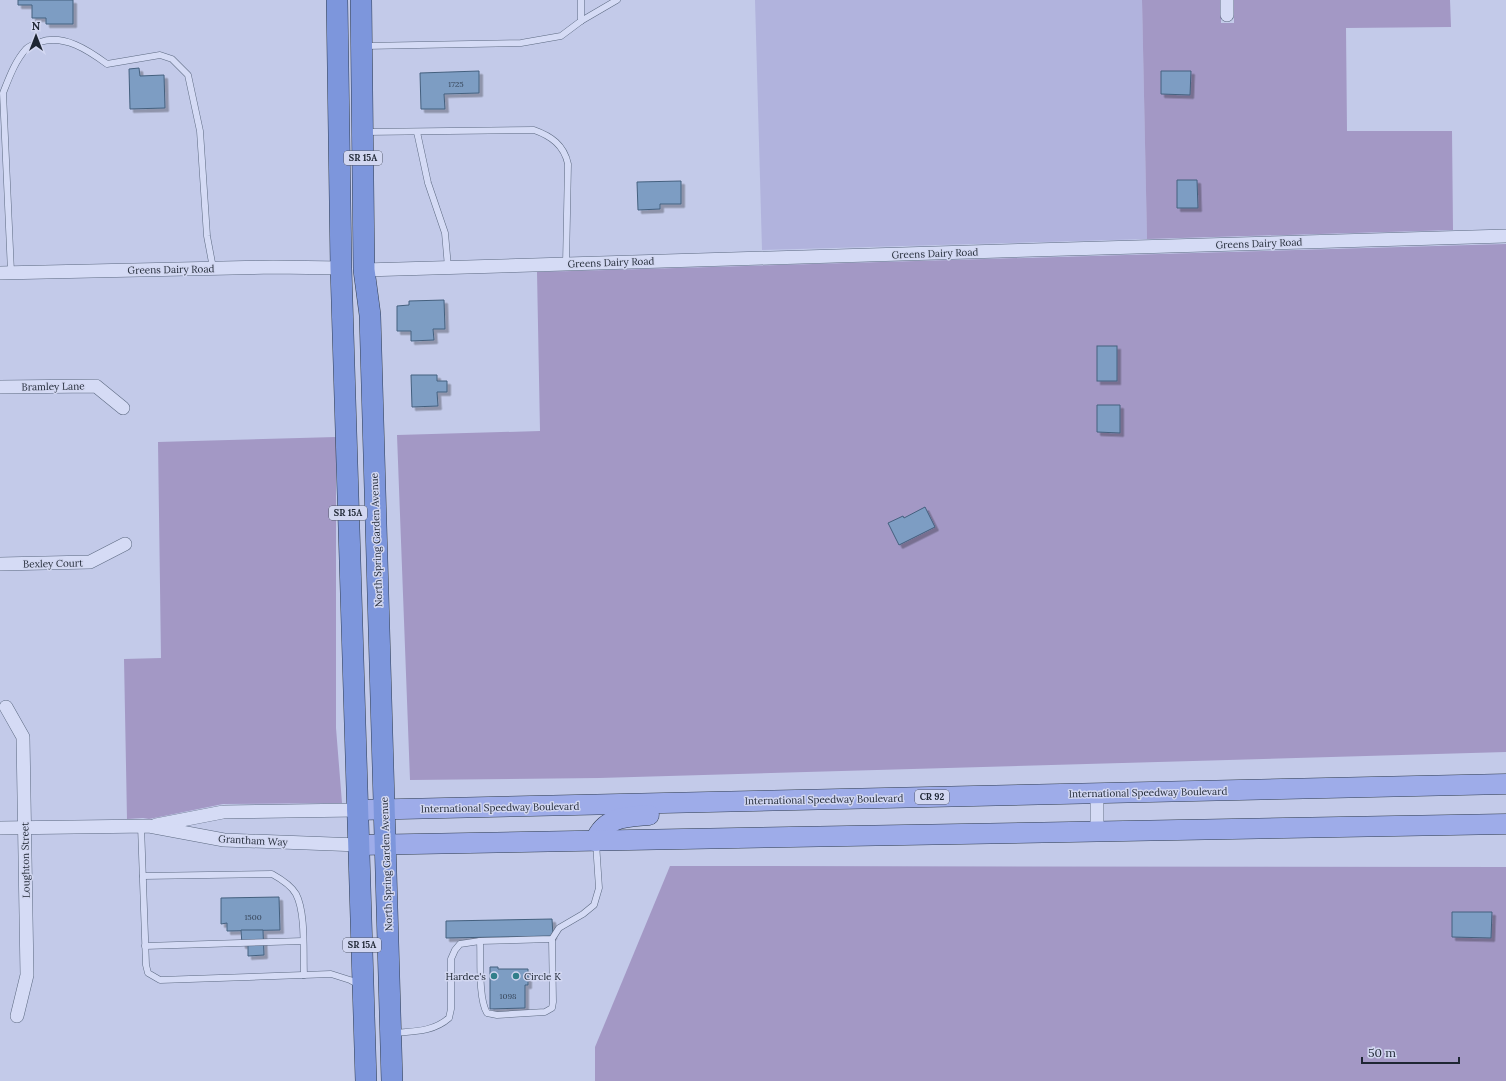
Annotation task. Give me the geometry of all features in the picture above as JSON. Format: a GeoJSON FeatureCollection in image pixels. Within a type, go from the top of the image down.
{"type":"FeatureCollection","features":[{"type":"Feature","properties":{"kind":"highway","name":"SR 15A"},"geometry":{"type":"LineString","coordinates":[[337,0],[341,268],[366,1081]]}},
{"type":"Feature","properties":{"kind":"highway","name":"North Spring Garden Avenue"},"geometry":{"type":"LineString","coordinates":[[361,0],[364,270],[370,315],[392,1081]]}},
{"type":"Feature","properties":{"kind":"highway"},"geometry":{"type":"LineString","coordinates":[[340,216],[361,258],[364,270]]}},
{"type":"Feature","properties":{"kind":"highway"},"geometry":{"type":"LineString","coordinates":[[341,268],[357,287],[370,315]]}},
{"type":"Feature","properties":{"kind":"main road","name":"International Speedway Boulevard"},"geometry":{"type":"LineString","coordinates":[[357,810],[1506,784]]}},
{"type":"Feature","properties":{"kind":"main road"},"geometry":{"type":"LineString","coordinates":[[595,840],[598,833],[606,825],[619,818],[790,800]]}},
{"type":"Feature","properties":{"kind":"main road"},"geometry":{"type":"LineString","coordinates":[[359,845],[1506,824]]}},
{"type":"Feature","properties":{"kind":"street"},"geometry":{"type":"LineString","coordinates":[[1227,0],[1227,15]]}},
{"type":"Feature","properties":{"kind":"street","name":"Greens Dairy Road"},"geometry":{"type":"LineString","coordinates":[[364,270],[1506,236]]}},
{"type":"Feature","properties":{"kind":"street","name":"Greens Dairy Road"},"geometry":{"type":"LineString","coordinates":[[6,272],[273,267],[341,268]]}},
{"type":"Feature","properties":{"kind":"street","name":"Bramley Lane"},"geometry":{"type":"LineString","coordinates":[[0,387],[96,386],[123,408]]}},
{"type":"Feature","properties":{"kind":"street","name":"Bexley Court"},"geometry":{"type":"LineString","coordinates":[[0,564],[90,562],[125,544]]}},
{"type":"Feature","properties":{"kind":"street","name":"Loughton Street"},"geometry":{"type":"LineString","coordinates":[[6,707],[23,737],[27,975],[17,1016]]}},
{"type":"Feature","properties":{"kind":"street"},"geometry":{"type":"LineString","coordinates":[[1096,793],[1098,832]]}},
{"type":"Feature","properties":{"kind":"street","name":"Grantham Way"},"geometry":{"type":"LineString","coordinates":[[0,828],[145,826],[223,812],[357,810]]}},
{"type":"Feature","properties":{"kind":"street","name":"Grantham Way"},"geometry":{"type":"LineString","coordinates":[[145,826],[224,840],[359,845]]}},
{"type":"Feature","properties":{"kind":"lane"},"geometry":{"type":"LineString","coordinates":[[580,0],[581,20]]}},
{"type":"Feature","properties":{"kind":"lane"},"geometry":{"type":"LineString","coordinates":[[362,46],[521,43],[561,36],[581,20],[617,0]]}},
{"type":"Feature","properties":{"kind":"lane"},"geometry":{"type":"LineString","coordinates":[[6,272],[3,93],[10,74],[27,48],[36,43],[53,39],[80,46],[107,64],[160,55],[172,59],[188,75],[200,131],[207,236],[213,268]]}},
{"type":"Feature","properties":{"kind":"lane"},"geometry":{"type":"LineString","coordinates":[[363,132],[534,130],[546,134],[558,144],[566,155],[568,164],[566,264]]}},
{"type":"Feature","properties":{"kind":"lane"},"geometry":{"type":"LineString","coordinates":[[417,132],[428,183],[445,233],[448,267]]}},
{"type":"Feature","properties":{"kind":"lane"},"geometry":{"type":"LineString","coordinates":[[145,826],[142,876],[146,965],[148,973],[160,980],[331,974],[350,980],[363,987]]}},
{"type":"Feature","properties":{"kind":"lane"},"geometry":{"type":"LineString","coordinates":[[480,941],[482,997],[483,1007],[487,1013],[498,1015],[545,1012],[552,1008],[552,939],[559,928],[583,914],[594,905],[599,888],[595,840]]}},
{"type":"Feature","properties":{"kind":"lane"},"geometry":{"type":"LineString","coordinates":[[142,876],[272,874],[286,883],[296,893],[302,910],[304,975]]}},
{"type":"Feature","properties":{"kind":"lane"},"geometry":{"type":"LineString","coordinates":[[391,1033],[425,1030],[441,1026],[449,1018],[451,1009],[451,959],[455,950],[460,944],[480,941],[552,939]]}},
{"type":"Feature","properties":{"kind":"lane"},"geometry":{"type":"LineString","coordinates":[[145,946],[303,941]]}},
{"type":"Feature","properties":{"kind":"shaded area"},"geometry":{"type":"Polygon","coordinates":[[[755,0],[1142,0],[1147,239],[762,250],[755,0]]]}},
{"type":"Feature","properties":{"kind":"shaded area"},"geometry":{"type":"Polygon","coordinates":[[[1142,0],[1221,0],[1221,23],[1234,23],[1234,0],[1450,0],[1451,27],[1346,28],[1347,131],[1452,131],[1453,230],[1147,239],[1142,0]]]}},
{"type":"Feature","properties":{"kind":"shaded area"},"geometry":{"type":"Polygon","coordinates":[[[1506,244],[1506,752],[599,778],[410,780],[397,435],[540,431],[537,272],[1506,244]]]}},
{"type":"Feature","properties":{"kind":"shaded area"},"geometry":{"type":"Polygon","coordinates":[[[336,437],[336,728],[342,803],[223,804],[149,819],[127,819],[124,659],[161,658],[158,442],[336,437]]]}},
{"type":"Feature","properties":{"kind":"shaded area"},"geometry":{"type":"Polygon","coordinates":[[[670,866],[1506,867],[1506,1081],[595,1081],[595,1047],[670,866]]]}},
{"type":"Feature","properties":{"kind":"building"},"geometry":{"type":"Polygon","coordinates":[[[18,0],[73,0],[73,24],[46,24],[46,18],[32,18],[32,5],[18,5],[18,0]]]}},
{"type":"Feature","properties":{"kind":"building"},"geometry":{"type":"Polygon","coordinates":[[[139,68],[140,76],[164,75],[165,108],[130,109],[129,69],[139,68]]]}},
{"type":"Feature","properties":{"kind":"building"},"geometry":{"type":"Polygon","coordinates":[[[479,71],[479,93],[444,94],[445,109],[421,109],[420,73],[479,71]]]}},
{"type":"Feature","properties":{"kind":"building"},"geometry":{"type":"Polygon","coordinates":[[[1161,71],[1191,71],[1190,95],[1161,94],[1161,71]]]}},
{"type":"Feature","properties":{"kind":"building"},"geometry":{"type":"Polygon","coordinates":[[[1177,180],[1197,180],[1198,208],[1177,208],[1177,180]]]}},
{"type":"Feature","properties":{"kind":"building"},"geometry":{"type":"Polygon","coordinates":[[[681,181],[681,204],[660,204],[660,209],[638,210],[637,182],[681,181]]]}},
{"type":"Feature","properties":{"kind":"building"},"geometry":{"type":"Polygon","coordinates":[[[444,300],[445,329],[433,329],[434,340],[411,341],[411,331],[397,331],[397,306],[409,305],[409,301],[444,300]]]}},
{"type":"Feature","properties":{"kind":"building"},"geometry":{"type":"Polygon","coordinates":[[[1097,346],[1117,346],[1117,381],[1097,381],[1097,346]]]}},
{"type":"Feature","properties":{"kind":"building"},"geometry":{"type":"Polygon","coordinates":[[[411,375],[437,375],[437,381],[447,381],[447,392],[437,392],[438,406],[412,407],[411,375]]]}},
{"type":"Feature","properties":{"kind":"building"},"geometry":{"type":"Polygon","coordinates":[[[1097,405],[1120,405],[1120,433],[1097,432],[1097,405]]]}},
{"type":"Feature","properties":{"kind":"building"},"geometry":{"type":"Polygon","coordinates":[[[925,507],[935,527],[899,545],[888,523],[903,516],[904,518],[925,507]]]}},
{"type":"Feature","properties":{"kind":"building"},"geometry":{"type":"Polygon","coordinates":[[[279,897],[280,930],[227,931],[227,923],[221,924],[221,898],[279,897]]]}},
{"type":"Feature","properties":{"kind":"building"},"geometry":{"type":"Polygon","coordinates":[[[1452,912],[1492,912],[1491,938],[1452,937],[1452,912]]]}},
{"type":"Feature","properties":{"kind":"building"},"geometry":{"type":"Polygon","coordinates":[[[552,919],[553,936],[446,938],[446,921],[552,919]]]}},
{"type":"Feature","properties":{"kind":"building"},"geometry":{"type":"Polygon","coordinates":[[[241,930],[263,930],[264,955],[248,956],[248,945],[242,945],[241,930]]]}},
{"type":"Feature","properties":{"kind":"building"},"geometry":{"type":"Polygon","coordinates":[[[490,967],[498,967],[498,969],[528,969],[528,985],[525,985],[525,1008],[490,1009],[490,967]]]}},
{"type":"Feature","properties":{"kind":"place","name":"Hardee's"},"geometry":{"type":"Point","coordinates":[494,976]}},
{"type":"Feature","properties":{"kind":"place","name":"Circle K"},"geometry":{"type":"Point","coordinates":[516,976]}}]}
